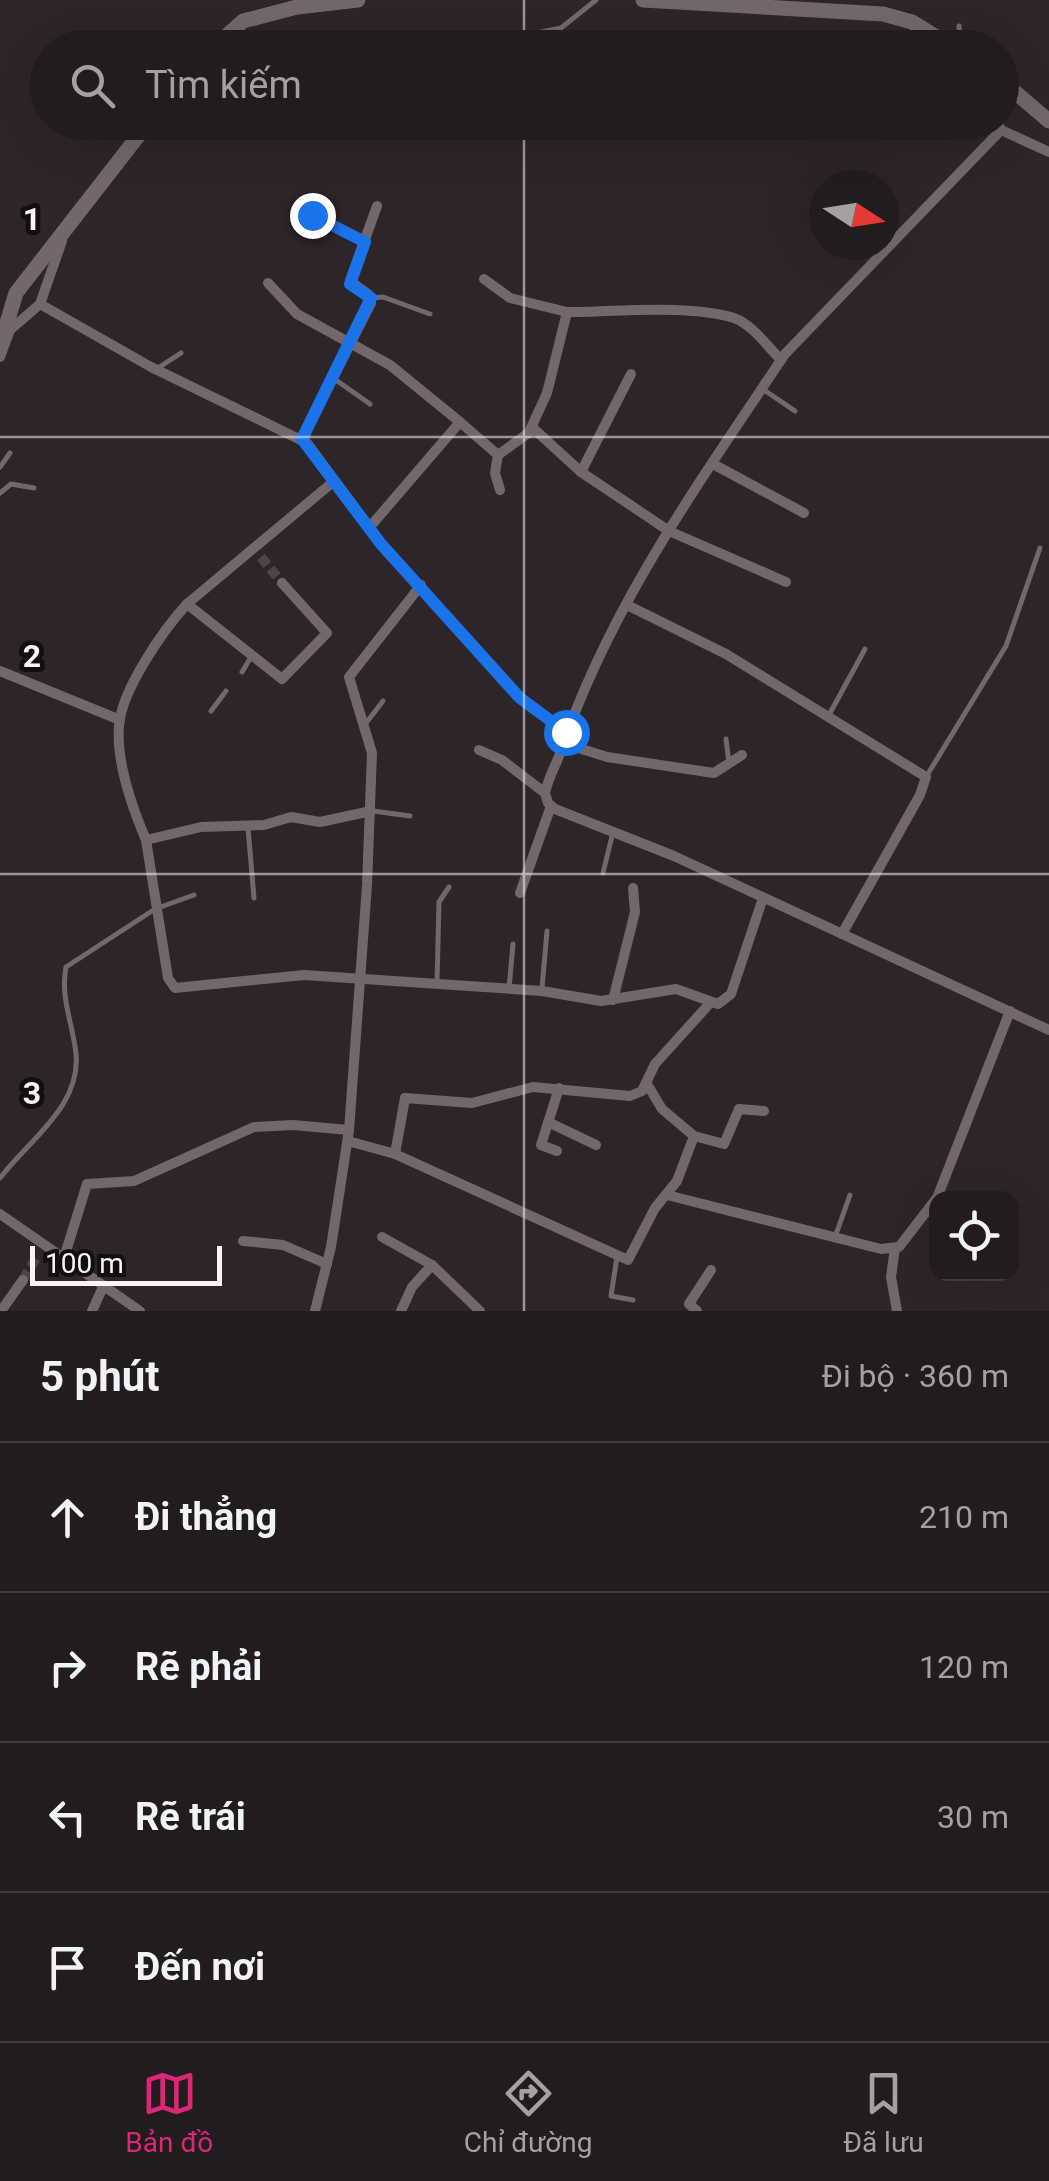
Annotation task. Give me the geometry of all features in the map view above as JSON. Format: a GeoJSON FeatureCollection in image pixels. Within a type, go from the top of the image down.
{"type":"FeatureCollection","features":[{"type":"Feature","properties":{"kind":"street"},"geometry":{"type":"LineString","coordinates":[[233,30],[243,21],[297,7],[358,0]]}},
{"type":"Feature","properties":{"kind":"street"},"geometry":{"type":"LineString","coordinates":[[643,0],[883,14],[926,30]]}},
{"type":"Feature","properties":{"kind":"street"},"geometry":{"type":"LineString","coordinates":[[1019,96],[1049,122]]}},
{"type":"Feature","properties":{"kind":"street"},"geometry":{"type":"LineString","coordinates":[[1019,136],[1049,152]]}},
{"type":"Feature","properties":{"kind":"street"},"geometry":{"type":"LineString","coordinates":[[0,346],[16,293],[134,140]]}},
{"type":"Feature","properties":{"kind":"street"},"geometry":{"type":"LineString","coordinates":[[546,793],[578,698],[627,604],[669,531],[762,388],[781,360],[986,140]]}},
{"type":"Feature","properties":{"kind":"street"},"geometry":{"type":"LineString","coordinates":[[302,439],[331,377],[352,344],[371,298],[350,284],[377,206]]}},
{"type":"Feature","properties":{"kind":"street"},"geometry":{"type":"LineString","coordinates":[[0,356],[10,330],[40,304],[70,221]]}},
{"type":"Feature","properties":{"kind":"street"},"geometry":{"type":"LineString","coordinates":[[484,279],[510,298],[566,312],[681,312],[735,319],[750,328],[781,360]]}},
{"type":"Feature","properties":{"kind":"street"},"geometry":{"type":"LineString","coordinates":[[268,283],[298,314],[390,365],[498,455]]}},
{"type":"Feature","properties":{"kind":"street"},"geometry":{"type":"LineString","coordinates":[[40,304],[156,370],[302,439],[369,528],[520,698],[564,738],[608,757],[708,772],[730,766],[742,756]]}},
{"type":"Feature","properties":{"kind":"street"},"geometry":{"type":"LineString","coordinates":[[498,455],[506,453],[530,430],[547,394],[566,312]]}},
{"type":"Feature","properties":{"kind":"street"},"geometry":{"type":"LineString","coordinates":[[580,472],[631,374]]}},
{"type":"Feature","properties":{"kind":"street"},"geometry":{"type":"LineString","coordinates":[[369,528],[460,422]]}},
{"type":"Feature","properties":{"kind":"street"},"geometry":{"type":"LineString","coordinates":[[530,430],[580,472],[669,531],[786,582]]}},
{"type":"Feature","properties":{"kind":"street"},"geometry":{"type":"LineString","coordinates":[[498,455],[495,473],[500,490]]}},
{"type":"Feature","properties":{"kind":"street"},"geometry":{"type":"LineString","coordinates":[[713,464],[804,513]]}},
{"type":"Feature","properties":{"kind":"street"},"geometry":{"type":"LineString","coordinates":[[333,482],[257,552],[187,604],[154,647],[120,720],[126,783],[146,840],[169,986],[304,976],[362,977],[613,1000],[676,989],[695,992],[711,1002],[725,1001],[731,994],[763,898]]}},
{"type":"Feature","properties":{"kind":"street"},"geometry":{"type":"LineString","coordinates":[[187,604],[282,679],[327,633],[282,583]]}},
{"type":"Feature","properties":{"kind":"street"},"geometry":{"type":"LineString","coordinates":[[315,1311],[348,1136],[371,810],[372,753],[366,723],[348,688],[348,677],[421,585]]}},
{"type":"Feature","properties":{"kind":"street"},"geometry":{"type":"LineString","coordinates":[[627,604],[726,654],[926,777],[920,795],[842,934]]}},
{"type":"Feature","properties":{"kind":"street"},"geometry":{"type":"LineString","coordinates":[[0,671],[120,720]]}},
{"type":"Feature","properties":{"kind":"street"},"geometry":{"type":"LineString","coordinates":[[479,750],[502,760],[546,793],[551,806],[520,893]]}},
{"type":"Feature","properties":{"kind":"street"},"geometry":{"type":"LineString","coordinates":[[551,806],[763,898],[1049,1030]]}},
{"type":"Feature","properties":{"kind":"street"},"geometry":{"type":"LineString","coordinates":[[146,840],[200,827],[247,826],[291,818],[320,822],[371,810]]}},
{"type":"Feature","properties":{"kind":"street"},"geometry":{"type":"LineString","coordinates":[[613,1000],[635,912],[634,888]]}},
{"type":"Feature","properties":{"kind":"street"},"geometry":{"type":"LineString","coordinates":[[394,1154],[406,1098],[472,1102],[533,1087],[630,1096],[646,1084],[655,1064],[711,1002]]}},
{"type":"Feature","properties":{"kind":"street"},"geometry":{"type":"LineString","coordinates":[[940,1191],[1010,1011]]}},
{"type":"Feature","properties":{"kind":"street"},"geometry":{"type":"LineString","coordinates":[[646,1084],[662,1109],[694,1136],[724,1144],[740,1109],[764,1111]]}},
{"type":"Feature","properties":{"kind":"street"},"geometry":{"type":"LineString","coordinates":[[556,1151],[541,1146],[559,1088]]}},
{"type":"Feature","properties":{"kind":"street"},"geometry":{"type":"LineString","coordinates":[[548,1122],[596,1145]]}},
{"type":"Feature","properties":{"kind":"street"},"geometry":{"type":"LineString","coordinates":[[63,1261],[87,1184],[134,1181],[254,1127],[293,1124],[348,1136],[394,1154],[628,1260],[655,1208],[667,1195],[694,1136]]}},
{"type":"Feature","properties":{"kind":"street"},"geometry":{"type":"LineString","coordinates":[[667,1195],[865,1248],[894,1248],[912,1236],[929,1211]]}},
{"type":"Feature","properties":{"kind":"street"},"geometry":{"type":"LineString","coordinates":[[0,1214],[140,1311]]}},
{"type":"Feature","properties":{"kind":"street"},"geometry":{"type":"LineString","coordinates":[[382,1237],[432,1265],[480,1311]]}},
{"type":"Feature","properties":{"kind":"street"},"geometry":{"type":"LineString","coordinates":[[243,1241],[284,1245],[326,1264]]}},
{"type":"Feature","properties":{"kind":"street"},"geometry":{"type":"LineString","coordinates":[[37,1256],[44,1245]]}},
{"type":"Feature","properties":{"kind":"street"},"geometry":{"type":"LineString","coordinates":[[894,1248],[891,1278],[897,1311]]}},
{"type":"Feature","properties":{"kind":"street"},"geometry":{"type":"LineString","coordinates":[[401,1311],[412,1287],[432,1265]]}},
{"type":"Feature","properties":{"kind":"street"},"geometry":{"type":"LineString","coordinates":[[697,1311],[689,1304],[691,1294],[711,1270]]}},
{"type":"Feature","properties":{"kind":"street"},"geometry":{"type":"LineString","coordinates":[[1,1311],[23,1280]]}},
{"type":"Feature","properties":{"kind":"street"},"geometry":{"type":"LineString","coordinates":[[92,1311],[103,1287]]}},
{"type":"Feature","properties":{"kind":"lane"},"geometry":{"type":"LineString","coordinates":[[551,30],[561,28],[596,0]]}},
{"type":"Feature","properties":{"kind":"lane"},"geometry":{"type":"LineString","coordinates":[[958,26],[958,30]]}},
{"type":"Feature","properties":{"kind":"lane"},"geometry":{"type":"LineString","coordinates":[[1024,100],[1049,113]]}},
{"type":"Feature","properties":{"kind":"lane"},"geometry":{"type":"LineString","coordinates":[[312,215],[365,242]]}},
{"type":"Feature","properties":{"kind":"lane"},"geometry":{"type":"LineString","coordinates":[[371,298],[384,297],[430,314]]}},
{"type":"Feature","properties":{"kind":"lane"},"geometry":{"type":"LineString","coordinates":[[156,370],[181,353]]}},
{"type":"Feature","properties":{"kind":"lane"},"geometry":{"type":"LineString","coordinates":[[331,377],[370,404]]}},
{"type":"Feature","properties":{"kind":"lane"},"geometry":{"type":"LineString","coordinates":[[762,388],[795,411]]}},
{"type":"Feature","properties":{"kind":"lane"},"geometry":{"type":"LineString","coordinates":[[0,467],[10,453]]}},
{"type":"Feature","properties":{"kind":"lane"},"geometry":{"type":"LineString","coordinates":[[0,493],[10,484],[34,488]]}},
{"type":"Feature","properties":{"kind":"lane"},"geometry":{"type":"LineString","coordinates":[[926,777],[1006,646],[1040,548]]}},
{"type":"Feature","properties":{"kind":"lane"},"geometry":{"type":"LineString","coordinates":[[828,718],[864,649]]}},
{"type":"Feature","properties":{"kind":"lane"},"geometry":{"type":"LineString","coordinates":[[242,672],[252,657]]}},
{"type":"Feature","properties":{"kind":"lane"},"geometry":{"type":"LineString","coordinates":[[211,711],[226,691]]}},
{"type":"Feature","properties":{"kind":"lane"},"geometry":{"type":"LineString","coordinates":[[366,723],[383,701]]}},
{"type":"Feature","properties":{"kind":"lane"},"geometry":{"type":"LineString","coordinates":[[726,738],[730,766]]}},
{"type":"Feature","properties":{"kind":"lane"},"geometry":{"type":"LineString","coordinates":[[371,810],[410,816]]}},
{"type":"Feature","properties":{"kind":"lane"},"geometry":{"type":"LineString","coordinates":[[247,826],[254,898]]}},
{"type":"Feature","properties":{"kind":"lane"},"geometry":{"type":"LineString","coordinates":[[603,873],[613,832]]}},
{"type":"Feature","properties":{"kind":"lane"},"geometry":{"type":"LineString","coordinates":[[438,985],[439,902],[449,887]]}},
{"type":"Feature","properties":{"kind":"lane"},"geometry":{"type":"LineString","coordinates":[[0,1178],[75,1086],[76,1051],[65,998],[66,968],[155,910],[194,895]]}},
{"type":"Feature","properties":{"kind":"lane"},"geometry":{"type":"LineString","coordinates":[[542,991],[547,932]]}},
{"type":"Feature","properties":{"kind":"lane"},"geometry":{"type":"LineString","coordinates":[[509,989],[513,944]]}},
{"type":"Feature","properties":{"kind":"lane"},"geometry":{"type":"LineString","coordinates":[[834,1240],[850,1195]]}},
{"type":"Feature","properties":{"kind":"lane"},"geometry":{"type":"LineString","coordinates":[[617,1258],[610,1296],[633,1300]]}},
{"type":"Feature","properties":{"kind":"tunnel"},"geometry":{"type":"LineString","coordinates":[[261,557],[282,583]]}},
{"type":"Feature","properties":{"kind":"tunnel"},"geometry":{"type":"LineString","coordinates":[[23,1280],[37,1256]]}},
{"type":"Feature","properties":{"kind":"route"},"geometry":{"type":"LineString","coordinates":[[312,215],[365,242],[350,284],[368,294],[371,302],[302,439],[381,544],[520,698],[566,732]]}}]}
